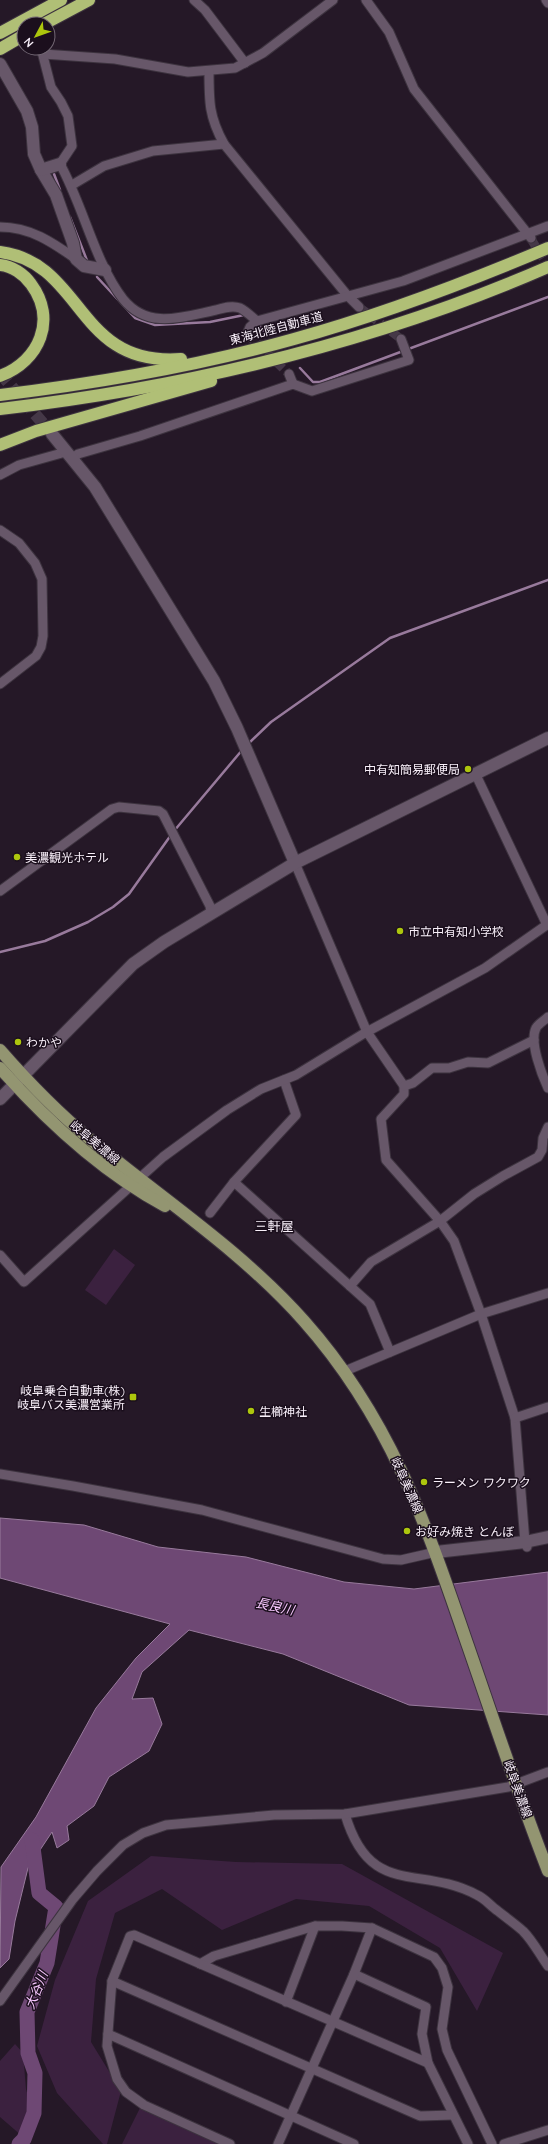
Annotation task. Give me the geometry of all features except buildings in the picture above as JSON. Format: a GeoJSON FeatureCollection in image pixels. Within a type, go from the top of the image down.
{"type":"FeatureCollection","features":[{"type":"Feature","properties":{"kind":"highway"},"geometry":{"type":"LineString","coordinates":[[0,33],[61,0]]}},
{"type":"Feature","properties":{"kind":"highway"},"geometry":{"type":"LineString","coordinates":[[56,18],[89,0]]}},
{"type":"Feature","properties":{"kind":"highway"},"geometry":{"type":"LineString","coordinates":[[0,49],[16,40]]}},
{"type":"Feature","properties":{"kind":"highway","name":"東海北陸自動車道"},"geometry":{"type":"LineString","coordinates":[[0,395],[100,381],[222,357],[294,339],[362,312],[442,292],[548,248]]}},
{"type":"Feature","properties":{"kind":"highway"},"geometry":{"type":"LineString","coordinates":[[0,252],[15,254],[32,261],[62,286],[89,323],[102,336],[130,353],[146,358],[166,360],[189,358],[362,312]]}},
{"type":"Feature","properties":{"kind":"highway"},"geometry":{"type":"LineString","coordinates":[[0,265],[18,272],[28,280],[38,293],[43,306],[44,320],[41,335],[36,348],[16,368],[0,376]]}},
{"type":"Feature","properties":{"kind":"highway"},"geometry":{"type":"LineString","coordinates":[[0,445],[36,430],[142,402],[302,354],[450,307],[548,267]]}},
{"type":"Feature","properties":{"kind":"highway"},"geometry":{"type":"LineString","coordinates":[[0,409],[104,395],[302,354]]}},
{"type":"Feature","properties":{"kind":"main road","name":"岐阜美濃線"},"geometry":{"type":"LineString","coordinates":[[0,1050],[19,1080],[94,1158],[135,1182],[198,1224],[252,1268],[303,1320],[345,1371],[382,1430],[410,1487],[436,1552],[510,1769],[548,1871]]}},
{"type":"Feature","properties":{"kind":"main road","name":"岐阜美濃線"},"geometry":{"type":"LineString","coordinates":[[0,1068],[19,1080]]}},
{"type":"Feature","properties":{"kind":"street"},"geometry":{"type":"LineString","coordinates":[[194,0],[205,10],[245,63]]}},
{"type":"Feature","properties":{"kind":"street"},"geometry":{"type":"LineString","coordinates":[[56,53],[115,59],[188,72],[235,68],[263,53],[333,0]]}},
{"type":"Feature","properties":{"kind":"street"},"geometry":{"type":"LineString","coordinates":[[366,0],[389,32],[418,95],[531,237]]}},
{"type":"Feature","properties":{"kind":"street"},"geometry":{"type":"LineString","coordinates":[[41,170],[60,164],[72,146],[68,116],[62,102],[51,87],[43,56]]}},
{"type":"Feature","properties":{"kind":"street"},"geometry":{"type":"LineString","coordinates":[[0,64],[26,111],[32,127],[34,154],[41,170],[56,195],[72,242],[76,259]]}},
{"type":"Feature","properties":{"kind":"street"},"geometry":{"type":"LineString","coordinates":[[209,71],[209,102],[214,125],[224,144],[346,295],[362,312]]}},
{"type":"Feature","properties":{"kind":"street"},"geometry":{"type":"LineString","coordinates":[[72,185],[104,166],[153,151],[224,144]]}},
{"type":"Feature","properties":{"kind":"street"},"geometry":{"type":"LineString","coordinates":[[60,164],[72,185],[105,270],[123,299],[139,314],[157,319],[182,317],[230,307],[240,308],[253,325],[346,295],[403,281],[531,237],[548,226]]}},
{"type":"Feature","properties":{"kind":"street"},"geometry":{"type":"LineString","coordinates":[[0,227],[23,229],[48,239],[84,266],[105,270]]}},
{"type":"Feature","properties":{"kind":"street"},"geometry":{"type":"LineString","coordinates":[[0,474],[19,465],[62,453],[78,454],[140,436],[293,384],[312,391],[408,360],[402,342]]}},
{"type":"Feature","properties":{"kind":"street"},"geometry":{"type":"LineString","coordinates":[[289,374],[293,384]]}},
{"type":"Feature","properties":{"kind":"street"},"geometry":{"type":"LineString","coordinates":[[52,434],[70,454],[95,488],[214,681],[295,863],[367,1032],[404,1086],[404,1094],[381,1119],[386,1160],[440,1221],[458,1248],[515,1418],[526,1545]]}},
{"type":"Feature","properties":{"kind":"street"},"geometry":{"type":"LineString","coordinates":[[0,530],[19,543],[35,563],[42,579],[41,622],[43,636],[41,647],[36,656],[0,684]]}},
{"type":"Feature","properties":{"kind":"street"},"geometry":{"type":"LineString","coordinates":[[0,1099],[133,964],[211,913],[295,863],[476,775],[548,738]]}},
{"type":"Feature","properties":{"kind":"street"},"geometry":{"type":"LineString","coordinates":[[0,1255],[24,1282],[163,1157],[227,1110],[261,1089],[296,1075],[367,1032],[485,968],[548,925],[476,775]]}},
{"type":"Feature","properties":{"kind":"street"},"geometry":{"type":"LineString","coordinates":[[0,891],[112,809],[119,807],[158,811],[163,814],[170,827],[210,906],[211,913]]}},
{"type":"Feature","properties":{"kind":"street"},"geometry":{"type":"LineString","coordinates":[[548,1017],[537,1027],[534,1040],[541,1074],[548,1088]]}},
{"type":"Feature","properties":{"kind":"street"},"geometry":{"type":"LineString","coordinates":[[404,1086],[413,1083],[432,1068],[449,1068],[468,1062],[488,1063],[534,1040]]}},
{"type":"Feature","properties":{"kind":"street"},"geometry":{"type":"LineString","coordinates":[[210,1214],[234,1182],[296,1116],[284,1080]]}},
{"type":"Feature","properties":{"kind":"street"},"geometry":{"type":"LineString","coordinates":[[350,1286],[371,1262],[440,1221],[474,1194],[502,1176],[538,1157],[542,1150],[543,1138],[548,1128]]}},
{"type":"Feature","properties":{"kind":"street"},"geometry":{"type":"LineString","coordinates":[[234,1182],[370,1304],[390,1352]]}},
{"type":"Feature","properties":{"kind":"street"},"geometry":{"type":"LineString","coordinates":[[345,1371],[481,1314],[548,1293]]}},
{"type":"Feature","properties":{"kind":"street"},"geometry":{"type":"LineString","coordinates":[[515,1418],[548,1407]]}},
{"type":"Feature","properties":{"kind":"street"},"geometry":{"type":"LineString","coordinates":[[0,1474],[202,1510],[383,1559],[402,1560],[436,1552],[526,1545],[548,1537]]}},
{"type":"Feature","properties":{"kind":"street"},"geometry":{"type":"LineString","coordinates":[[0,2001],[71,1902],[97,1871],[123,1845],[148,1831],[166,1825],[274,1815],[345,1814],[516,1784],[548,1772]]}},
{"type":"Feature","properties":{"kind":"street"},"geometry":{"type":"LineString","coordinates":[[345,1814],[354,1841],[365,1856],[377,1867],[391,1873],[459,1887],[478,1896],[524,1932],[548,1966]]}},
{"type":"Feature","properties":{"kind":"street"},"geometry":{"type":"LineString","coordinates":[[286,2002],[316,1926]]}},
{"type":"Feature","properties":{"kind":"street"},"geometry":{"type":"LineString","coordinates":[[200,1964],[214,1956],[316,1926],[372,1928],[434,1957],[442,1968],[448,1987],[443,2021],[443,2037],[447,2050],[492,2144]]}},
{"type":"Feature","properties":{"kind":"street"},"geometry":{"type":"LineString","coordinates":[[278,2144],[354,1974],[372,1928]]}},
{"type":"Feature","properties":{"kind":"street"},"geometry":{"type":"LineString","coordinates":[[230,2144],[173,2120],[134,2098],[121,2086],[113,2068],[107,2046],[112,1981],[130,1936],[134,1935],[428,2063]]}},
{"type":"Feature","properties":{"kind":"street"},"geometry":{"type":"LineString","coordinates":[[354,1974],[426,2007],[422,2034],[428,2063],[468,2144]]}},
{"type":"Feature","properties":{"kind":"street"},"geometry":{"type":"LineString","coordinates":[[112,1981],[420,2116],[453,2115]]}},
{"type":"Feature","properties":{"kind":"street"},"geometry":{"type":"LineString","coordinates":[[108,2034],[354,2144]]}},
{"type":"Feature","properties":{"kind":"street"},"geometry":{"type":"LineString","coordinates":[[504,2144],[548,2130]]}},
{"type":"Feature","properties":{"kind":"shaded area"},"geometry":{"type":"Polygon","coordinates":[[[114,1249],[135,1265],[106,1305],[85,1290],[114,1249]]]}},
{"type":"Feature","properties":{"kind":"shaded area"},"geometry":{"type":"Polygon","coordinates":[[[151,1856],[236,1862],[342,1864],[503,1953],[477,2011],[440,1948],[369,1906],[296,1899],[222,1930],[162,1889],[115,1913],[96,1979],[91,2042],[121,2091],[107,2144],[103,2144],[57,2093],[37,2046],[55,1980],[88,1901],[151,1856]]]}},
{"type":"Feature","properties":{"kind":"shaded area"},"geometry":{"type":"Polygon","coordinates":[[[15,2044],[23,2053],[26,2089],[31,2108],[22,2136],[0,2117],[0,2061],[15,2044]]]}},
{"type":"Feature","properties":{"kind":"shaded area"},"geometry":{"type":"Polygon","coordinates":[[[140,2108],[218,2144],[122,2144],[140,2108]]]}},
{"type":"Feature","properties":{"kind":"water","name":"長良川"},"geometry":{"type":"Polygon","coordinates":[[[0,1518],[84,1525],[158,1547],[246,1557],[344,1582],[414,1589],[548,1572],[548,1715],[409,1705],[283,1654],[189,1630],[142,1672],[132,1699],[153,1698],[162,1724],[149,1751],[109,1777],[94,1806],[67,1826],[69,1840],[57,1848],[52,1832],[28,1868],[15,1921],[9,1959],[0,1968],[1,1867],[36,1817],[96,1708],[136,1658],[170,1624],[0,1578],[0,1518]]]}},
{"type":"Feature","properties":{"kind":"waterway"},"geometry":{"type":"LineString","coordinates":[[54,174],[60,190]]}},
{"type":"Feature","properties":{"kind":"waterway"},"geometry":{"type":"LineString","coordinates":[[70,217],[88,263]]}},
{"type":"Feature","properties":{"kind":"waterway"},"geometry":{"type":"LineString","coordinates":[[97,277],[135,318],[155,325],[210,322],[244,315]]}},
{"type":"Feature","properties":{"kind":"waterway"},"geometry":{"type":"LineString","coordinates":[[300,368],[313,382],[320,382],[548,297]]}},
{"type":"Feature","properties":{"kind":"waterway"},"geometry":{"type":"LineString","coordinates":[[257,324],[267,334]]}},
{"type":"Feature","properties":{"kind":"waterway"},"geometry":{"type":"LineString","coordinates":[[248,744],[271,722],[390,638],[548,580]]}},
{"type":"Feature","properties":{"kind":"waterway"},"geometry":{"type":"LineString","coordinates":[[174,831],[243,749]]}},
{"type":"Feature","properties":{"kind":"waterway"},"geometry":{"type":"LineString","coordinates":[[0,952],[45,941],[88,922],[113,907],[129,894],[171,835]]}},
{"type":"Feature","properties":{"kind":"waterway","name":"大谷川"},"geometry":{"type":"LineString","coordinates":[[19,2144],[24,2139],[34,2113],[35,2073],[28,2053],[27,2012],[47,1963],[56,1907],[39,1893],[32,1840]]}},
{"type":"Feature","properties":{"kind":"tunnel"},"geometry":{"type":"LineString","coordinates":[[531,239],[548,266]]}},
{"type":"Feature","properties":{"kind":"tunnel"},"geometry":{"type":"LineString","coordinates":[[359,307],[401,339]]}},
{"type":"Feature","properties":{"kind":"tunnel"},"geometry":{"type":"LineString","coordinates":[[247,334],[289,374]]}},
{"type":"Feature","properties":{"kind":"tunnel"},"geometry":{"type":"LineString","coordinates":[[0,373],[52,434]]}},
{"type":"Feature","properties":{"kind":"place","name":"中有知簡易郵便局"},"geometry":{"type":"Point","coordinates":[468,769]}},
{"type":"Feature","properties":{"kind":"place","name":"美濃観光ホテル"},"geometry":{"type":"Point","coordinates":[17,857]}},
{"type":"Feature","properties":{"kind":"place","name":"市立中有知小学校"},"geometry":{"type":"Point","coordinates":[400,931]}},
{"type":"Feature","properties":{"kind":"place","name":"わかや"},"geometry":{"type":"Point","coordinates":[18,1042]}},
{"type":"Feature","properties":{"kind":"place","name":"岐阜乗合自動車(株) 岐阜バス美濃営業所"},"geometry":{"type":"Point","coordinates":[133,1397]}},
{"type":"Feature","properties":{"kind":"place","name":"生櫛神社"},"geometry":{"type":"Point","coordinates":[251,1411]}},
{"type":"Feature","properties":{"kind":"place","name":"ラーメン ワクワク"},"geometry":{"type":"Point","coordinates":[424,1482]}},
{"type":"Feature","properties":{"kind":"place","name":"お好み焼き とんぼ"},"geometry":{"type":"Point","coordinates":[407,1531]}},
{"type":"Feature","properties":{"kind":"district","name":"三軒屋"},"geometry":{"type":"Point","coordinates":[274,1226]}}]}
